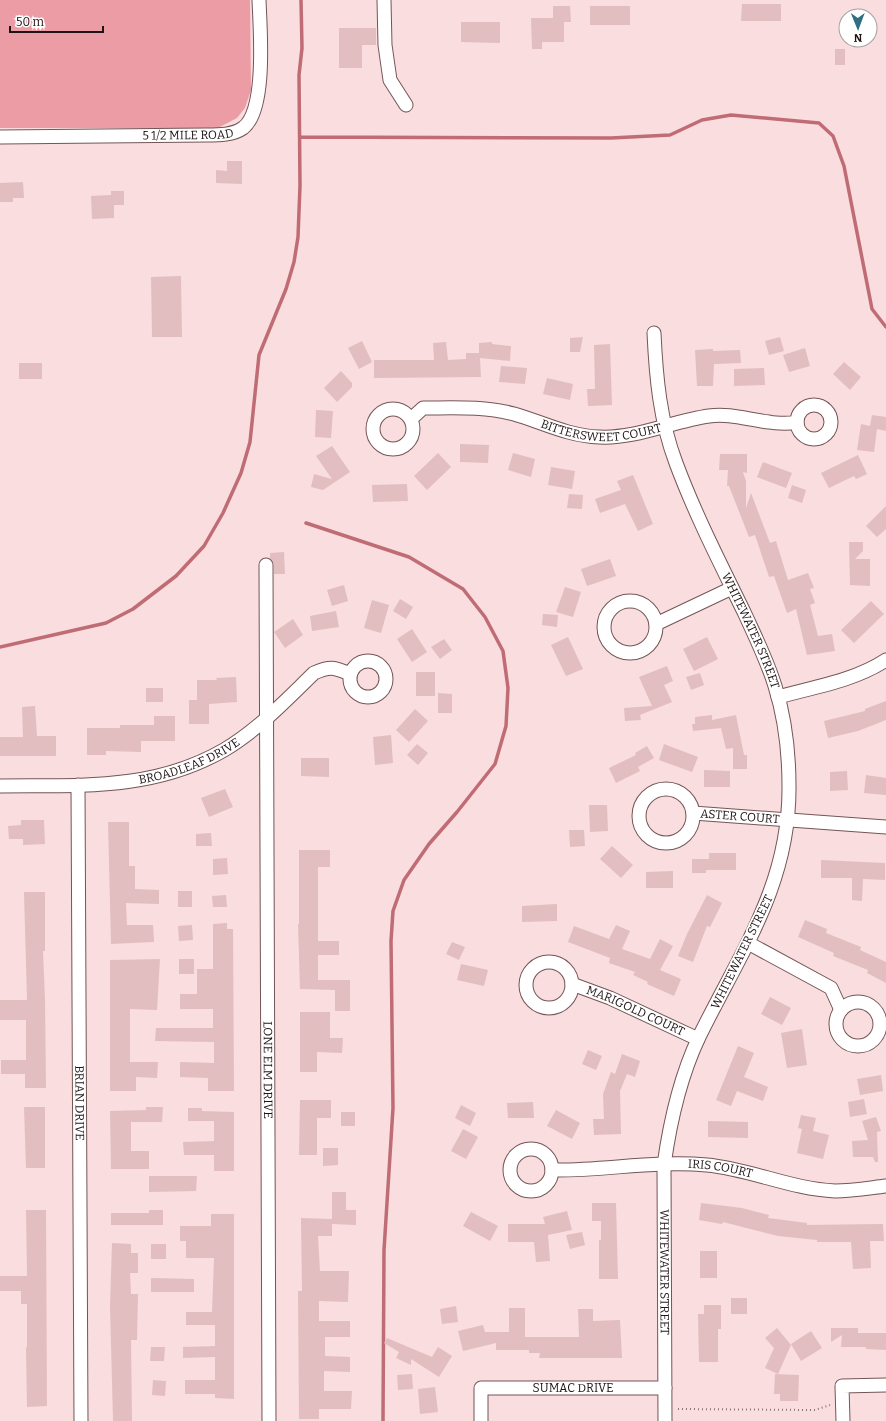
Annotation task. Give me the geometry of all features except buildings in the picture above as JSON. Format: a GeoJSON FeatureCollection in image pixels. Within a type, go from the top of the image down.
{"type":"FeatureCollection","features":[{"type":"Feature","properties":{"kind":"street","name":"5 1/2 MILE ROAD"},"geometry":{"type":"LineString","coordinates":[[0,137],[207,135],[228,134],[244,128],[253,112],[259,94],[259,0]]}},
{"type":"Feature","properties":{"kind":"street"},"geometry":{"type":"LineString","coordinates":[[384,0],[385,45],[390,80],[406,105]]}},
{"type":"Feature","properties":{"kind":"street","name":"WHITEWATER STREET"},"geometry":{"type":"LineString","coordinates":[[654,333],[657,381],[665,426],[675,462],[689,496],[764,655],[778,697],[788,753],[789,788],[787,819],[782,853],[773,887],[748,943],[698,1039],[676,1102],[668,1134],[664,1165],[665,1415]]}},
{"type":"Feature","properties":{"kind":"street","name":"BITTERSWEET COURT"},"geometry":{"type":"LineString","coordinates":[[411,419],[423,408],[494,410],[514,414],[562,431],[581,436],[600,438],[620,436],[711,416],[729,415],[770,423],[797,423]]}},
{"type":"Feature","properties":{"kind":"street","name":"LONE ELM DRIVE"},"geometry":{"type":"LineString","coordinates":[[266,565],[265,719],[269,1421]]}},
{"type":"Feature","properties":{"kind":"street"},"geometry":{"type":"LineString","coordinates":[[656,624],[732,588]]}},
{"type":"Feature","properties":{"kind":"street"},"geometry":{"type":"LineString","coordinates":[[630,601],[644,605],[654,616],[656,624],[656,632],[651,643],[642,651],[634,653],[626,653],[611,646],[604,632],[606,617],[610,610],[616,605],[630,601]]}},
{"type":"Feature","properties":{"kind":"street"},"geometry":{"type":"LineString","coordinates":[[778,697],[855,676],[872,669],[886,660]]}},
{"type":"Feature","properties":{"kind":"street","name":"BROADLEAF DRIVE"},"geometry":{"type":"LineString","coordinates":[[0,786],[120,784],[146,780],[176,772],[224,750],[265,719],[314,673],[326,668],[339,669],[350,674]]}},
{"type":"Feature","properties":{"kind":"street","name":"BRIAN DRIVE"},"geometry":{"type":"LineString","coordinates":[[78,785],[81,1421]]}},
{"type":"Feature","properties":{"kind":"street"},"geometry":{"type":"LineString","coordinates":[[662,789],[670,789],[678,792],[688,801],[693,813],[689,830],[682,837],[674,841],[661,842],[648,836],[642,830],[639,821],[640,808],[646,797],[653,792],[662,789]]}},
{"type":"Feature","properties":{"kind":"street","name":"ASTER COURT"},"geometry":{"type":"LineString","coordinates":[[693,813],[886,827]]}},
{"type":"Feature","properties":{"kind":"street"},"geometry":{"type":"LineString","coordinates":[[748,943],[831,988],[841,1010]]}},
{"type":"Feature","properties":{"kind":"street","name":"MARIGOLD COURT"},"geometry":{"type":"LineString","coordinates":[[572,984],[610,998],[698,1039]]}},
{"type":"Feature","properties":{"kind":"street","name":"IRIS COURT"},"geometry":{"type":"LineString","coordinates":[[552,1170],[584,1170],[619,1166],[705,1165],[733,1168],[811,1188],[857,1190],[886,1186]]}},
{"type":"Feature","properties":{"kind":"street"},"geometry":{"type":"LineString","coordinates":[[843,1421],[842,1386],[886,1385]]}},
{"type":"Feature","properties":{"kind":"street","name":"SUMAC DRIVE"},"geometry":{"type":"LineString","coordinates":[[481,1421],[481,1388],[665,1388]]}},
{"type":"Feature","properties":{"kind":"path"},"geometry":{"type":"LineString","coordinates":[[665,1415],[815,1410],[842,1400]]}},
{"type":"Feature","properties":{"kind":"shaded area"},"geometry":{"type":"Polygon","coordinates":[[[0,0],[250,0],[251,90],[245,108],[237,118],[218,128],[0,128],[0,0]]]}},
{"type":"Feature","properties":{"kind":"waterway"},"geometry":{"type":"LineString","coordinates":[[0,647],[106,623],[133,609],[176,576],[204,546],[223,513],[241,473],[250,442],[259,355],[286,289],[294,262],[298,237],[300,186],[299,75],[302,48],[301,0]]}},
{"type":"Feature","properties":{"kind":"waterway"},"geometry":{"type":"LineString","coordinates":[[300,137],[611,138],[670,135],[702,120],[731,115],[819,123],[833,136],[844,166],[872,309],[886,327]]}},
{"type":"Feature","properties":{"kind":"waterway"},"geometry":{"type":"LineString","coordinates":[[306,523],[409,557],[463,589],[485,617],[503,651],[508,688],[506,726],[495,764],[457,812],[429,844],[404,880],[393,911],[391,941],[393,1108],[384,1250],[383,1421]]}}]}
